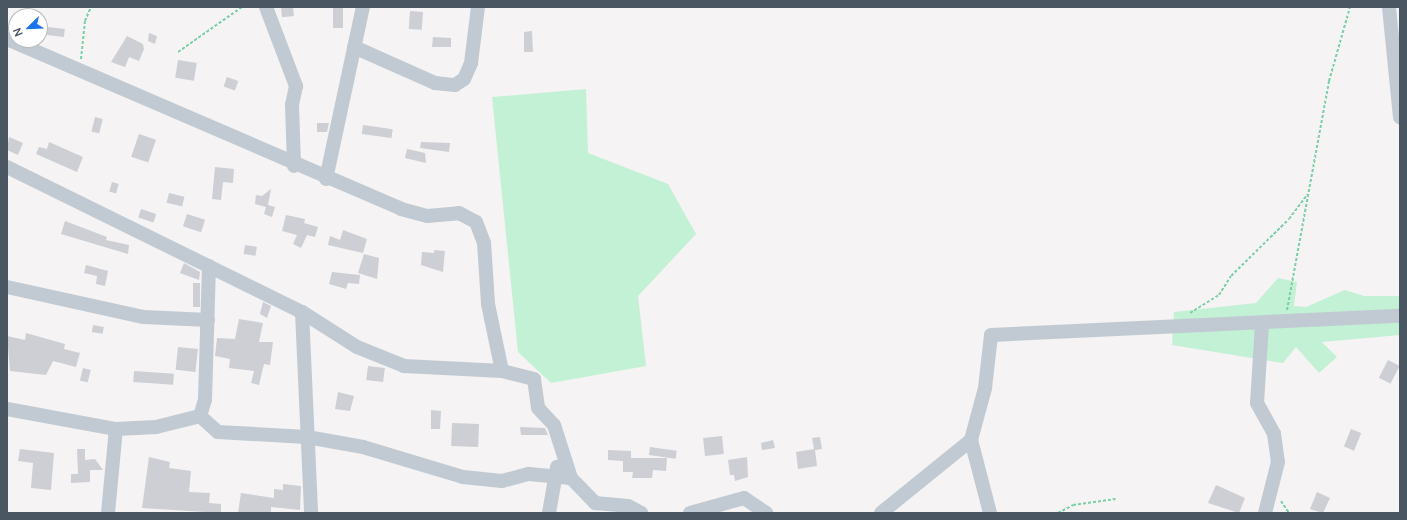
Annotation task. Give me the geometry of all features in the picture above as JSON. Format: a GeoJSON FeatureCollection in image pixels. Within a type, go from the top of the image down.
{"type":"FeatureCollection","features":[{"type":"Feature","properties":{"kind":"street"},"geometry":{"type":"LineString","coordinates":[[266,7],[296,86],[292,104],[294,166]]}},
{"type":"Feature","properties":{"kind":"street"},"geometry":{"type":"LineString","coordinates":[[326,179],[363,7]]}},
{"type":"Feature","properties":{"kind":"street"},"geometry":{"type":"LineString","coordinates":[[354,48],[435,83],[455,85],[464,79],[471,63],[478,7]]}},
{"type":"Feature","properties":{"kind":"street"},"geometry":{"type":"LineString","coordinates":[[1389,7],[1398,53],[1400,117]]}},
{"type":"Feature","properties":{"kind":"street"},"geometry":{"type":"LineString","coordinates":[[7,39],[294,166],[401,209],[427,216],[459,213],[476,222],[484,243],[488,304],[502,371]]}},
{"type":"Feature","properties":{"kind":"street"},"geometry":{"type":"LineString","coordinates":[[7,167],[302,312],[357,347],[404,366],[502,371],[534,379],[538,408],[554,425],[571,478],[595,503],[628,506],[641,513]]}},
{"type":"Feature","properties":{"kind":"street"},"geometry":{"type":"LineString","coordinates":[[200,416],[205,400],[209,266]]}},
{"type":"Feature","properties":{"kind":"street"},"geometry":{"type":"LineString","coordinates":[[7,287],[144,317],[208,320]]}},
{"type":"Feature","properties":{"kind":"street"},"geometry":{"type":"LineString","coordinates":[[302,312],[311,513]]}},
{"type":"Feature","properties":{"kind":"street"},"geometry":{"type":"LineString","coordinates":[[990,513],[971,440],[985,388],[991,335],[1285,323],[1400,316]]}},
{"type":"Feature","properties":{"kind":"street"},"geometry":{"type":"LineString","coordinates":[[1262,324],[1257,403],[1274,434],[1278,462],[1265,513]]}},
{"type":"Feature","properties":{"kind":"street"},"geometry":{"type":"LineString","coordinates":[[7,409],[116,429],[156,427],[200,416]]}},
{"type":"Feature","properties":{"kind":"street"},"geometry":{"type":"LineString","coordinates":[[200,416],[218,432],[307,437],[363,447],[462,477],[502,482],[529,474],[555,475],[571,478]]}},
{"type":"Feature","properties":{"kind":"street"},"geometry":{"type":"LineString","coordinates":[[108,513],[116,429]]}},
{"type":"Feature","properties":{"kind":"street"},"geometry":{"type":"LineString","coordinates":[[881,513],[971,440]]}},
{"type":"Feature","properties":{"kind":"street"},"geometry":{"type":"LineString","coordinates":[[549,513],[561,447]]}},
{"type":"Feature","properties":{"kind":"street"},"geometry":{"type":"LineString","coordinates":[[690,513],[744,498],[766,513]]}},
{"type":"Feature","properties":{"kind":"path"},"geometry":{"type":"LineString","coordinates":[[78,70],[85,42],[85,20],[91,7]]}},
{"type":"Feature","properties":{"kind":"path"},"geometry":{"type":"LineString","coordinates":[[178,52],[242,7]]}},
{"type":"Feature","properties":{"kind":"path"},"geometry":{"type":"LineString","coordinates":[[1285,323],[1294,253],[1309,192],[1328,81],[1350,7]]}},
{"type":"Feature","properties":{"kind":"path"},"geometry":{"type":"LineString","coordinates":[[1186,316],[1219,295],[1231,276],[1289,219],[1309,192]]}},
{"type":"Feature","properties":{"kind":"path"},"geometry":{"type":"LineString","coordinates":[[1058,513],[1073,505],[1116,499]]}},
{"type":"Feature","properties":{"kind":"green space"},"geometry":{"type":"Polygon","coordinates":[[[586,89],[588,153],[668,184],[696,234],[638,296],[646,366],[551,383],[518,352],[492,97],[586,89]]]}},
{"type":"Feature","properties":{"kind":"green space"},"geometry":{"type":"Polygon","coordinates":[[[1278,278],[1297,282],[1294,306],[1306,307],[1345,290],[1364,296],[1400,296],[1400,335],[1322,342],[1337,357],[1319,373],[1296,347],[1283,363],[1172,345],[1174,312],[1256,303],[1278,278]]]}},
{"type":"Feature","properties":{"kind":"building"},"geometry":{"type":"Polygon","coordinates":[[[293,7],[294,16],[282,17],[281,8],[293,7]]]}},
{"type":"Feature","properties":{"kind":"building"},"geometry":{"type":"Polygon","coordinates":[[[333,7],[343,7],[343,28],[333,28],[333,7]]]}},
{"type":"Feature","properties":{"kind":"building"},"geometry":{"type":"Polygon","coordinates":[[[410,11],[423,12],[422,30],[409,29],[410,11]]]}},
{"type":"Feature","properties":{"kind":"building"},"geometry":{"type":"Polygon","coordinates":[[[48,27],[65,29],[64,37],[48,35],[48,27]]]}},
{"type":"Feature","properties":{"kind":"building"},"geometry":{"type":"Polygon","coordinates":[[[532,31],[533,52],[524,52],[524,32],[532,31]]]}},
{"type":"Feature","properties":{"kind":"building"},"geometry":{"type":"Polygon","coordinates":[[[149,33],[157,36],[155,44],[148,41],[149,33]]]}},
{"type":"Feature","properties":{"kind":"building"},"geometry":{"type":"Polygon","coordinates":[[[127,36],[143,44],[144,49],[139,61],[129,57],[125,67],[111,62],[127,36]]]}},
{"type":"Feature","properties":{"kind":"building"},"geometry":{"type":"Polygon","coordinates":[[[433,37],[451,38],[451,47],[432,47],[433,37]]]}},
{"type":"Feature","properties":{"kind":"building"},"geometry":{"type":"Polygon","coordinates":[[[178,60],[197,63],[194,81],[175,78],[178,60]]]}},
{"type":"Feature","properties":{"kind":"building"},"geometry":{"type":"Polygon","coordinates":[[[227,77],[238,81],[235,91],[224,86],[227,77]]]}},
{"type":"Feature","properties":{"kind":"building"},"geometry":{"type":"Polygon","coordinates":[[[95,117],[103,119],[99,133],[91,132],[95,117]]]}},
{"type":"Feature","properties":{"kind":"building"},"geometry":{"type":"Polygon","coordinates":[[[317,123],[329,123],[327,132],[317,132],[317,123]]]}},
{"type":"Feature","properties":{"kind":"building"},"geometry":{"type":"Polygon","coordinates":[[[363,125],[393,129],[391,138],[362,134],[363,125]]]}},
{"type":"Feature","properties":{"kind":"building"},"geometry":{"type":"Polygon","coordinates":[[[139,134],[156,140],[148,163],[131,157],[139,134]]]}},
{"type":"Feature","properties":{"kind":"building"},"geometry":{"type":"Polygon","coordinates":[[[9,137],[23,143],[18,155],[7,150],[9,137]]]}},
{"type":"Feature","properties":{"kind":"building"},"geometry":{"type":"Polygon","coordinates":[[[49,142],[83,157],[77,172],[36,154],[39,147],[47,149],[49,142]]]}},
{"type":"Feature","properties":{"kind":"building"},"geometry":{"type":"Polygon","coordinates":[[[421,142],[450,143],[449,152],[420,148],[421,142]]]}},
{"type":"Feature","properties":{"kind":"building"},"geometry":{"type":"Polygon","coordinates":[[[407,149],[425,153],[426,163],[405,158],[407,149]]]}},
{"type":"Feature","properties":{"kind":"building"},"geometry":{"type":"Polygon","coordinates":[[[215,167],[234,169],[233,183],[223,182],[221,200],[212,199],[215,167]]]}},
{"type":"Feature","properties":{"kind":"building"},"geometry":{"type":"Polygon","coordinates":[[[112,182],[119,184],[116,194],[109,192],[112,182]]]}},
{"type":"Feature","properties":{"kind":"building"},"geometry":{"type":"Polygon","coordinates":[[[271,189],[268,205],[275,207],[272,217],[264,214],[266,207],[255,204],[256,195],[262,196],[271,189]]]}},
{"type":"Feature","properties":{"kind":"building"},"geometry":{"type":"Polygon","coordinates":[[[169,193],[185,197],[182,207],[167,203],[169,193]]]}},
{"type":"Feature","properties":{"kind":"building"},"geometry":{"type":"Polygon","coordinates":[[[141,209],[156,214],[153,223],[138,218],[141,209]]]}},
{"type":"Feature","properties":{"kind":"building"},"geometry":{"type":"Polygon","coordinates":[[[187,214],[205,220],[201,232],[183,226],[187,214]]]}},
{"type":"Feature","properties":{"kind":"building"},"geometry":{"type":"Polygon","coordinates":[[[286,215],[305,219],[304,223],[318,227],[315,237],[307,235],[301,248],[293,244],[297,235],[282,231],[286,215]]]}},
{"type":"Feature","properties":{"kind":"building"},"geometry":{"type":"Polygon","coordinates":[[[65,221],[107,237],[106,240],[129,245],[128,254],[61,234],[65,221]]]}},
{"type":"Feature","properties":{"kind":"building"},"geometry":{"type":"Polygon","coordinates":[[[343,230],[367,239],[363,253],[328,245],[330,236],[340,240],[343,230]]]}},
{"type":"Feature","properties":{"kind":"building"},"geometry":{"type":"Polygon","coordinates":[[[245,245],[257,247],[255,256],[244,254],[245,245]]]}},
{"type":"Feature","properties":{"kind":"building"},"geometry":{"type":"Polygon","coordinates":[[[434,250],[445,251],[443,272],[421,265],[422,252],[434,253],[434,250]]]}},
{"type":"Feature","properties":{"kind":"building"},"geometry":{"type":"Polygon","coordinates":[[[364,254],[379,258],[377,279],[358,273],[364,254]]]}},
{"type":"Feature","properties":{"kind":"building"},"geometry":{"type":"Polygon","coordinates":[[[184,263],[200,272],[199,280],[180,273],[184,263]]]}},
{"type":"Feature","properties":{"kind":"building"},"geometry":{"type":"Polygon","coordinates":[[[86,265],[108,271],[105,286],[96,284],[97,276],[84,273],[86,265]]]}},
{"type":"Feature","properties":{"kind":"building"},"geometry":{"type":"Polygon","coordinates":[[[332,272],[360,275],[359,284],[348,283],[346,289],[329,284],[332,272]]]}},
{"type":"Feature","properties":{"kind":"building"},"geometry":{"type":"Polygon","coordinates":[[[193,283],[200,283],[200,307],[193,307],[193,283]]]}},
{"type":"Feature","properties":{"kind":"building"},"geometry":{"type":"Polygon","coordinates":[[[263,302],[271,306],[267,318],[260,314],[263,302]]]}},
{"type":"Feature","properties":{"kind":"building"},"geometry":{"type":"Polygon","coordinates":[[[239,319],[263,323],[259,342],[273,342],[270,365],[264,364],[259,385],[251,383],[254,371],[229,368],[230,359],[215,356],[217,338],[235,339],[239,319]]]}},
{"type":"Feature","properties":{"kind":"building"},"geometry":{"type":"Polygon","coordinates":[[[93,325],[104,327],[103,334],[92,332],[93,325]]]}},
{"type":"Feature","properties":{"kind":"building"},"geometry":{"type":"Polygon","coordinates":[[[26,333],[65,344],[64,349],[80,353],[76,367],[53,361],[46,375],[10,371],[7,336],[25,340],[26,333]]]}},
{"type":"Feature","properties":{"kind":"building"},"geometry":{"type":"Polygon","coordinates":[[[178,347],[198,349],[195,372],[176,370],[178,347]]]}},
{"type":"Feature","properties":{"kind":"building"},"geometry":{"type":"Polygon","coordinates":[[[1388,360],[1400,366],[1391,384],[1379,378],[1388,360]]]}},
{"type":"Feature","properties":{"kind":"building"},"geometry":{"type":"Polygon","coordinates":[[[368,366],[385,368],[383,382],[366,380],[368,366]]]}},
{"type":"Feature","properties":{"kind":"building"},"geometry":{"type":"Polygon","coordinates":[[[83,368],[91,370],[88,383],[80,381],[83,368]]]}},
{"type":"Feature","properties":{"kind":"building"},"geometry":{"type":"Polygon","coordinates":[[[134,371],[174,374],[173,385],[133,382],[134,371]]]}},
{"type":"Feature","properties":{"kind":"building"},"geometry":{"type":"Polygon","coordinates":[[[338,392],[354,396],[350,411],[335,409],[338,392]]]}},
{"type":"Feature","properties":{"kind":"building"},"geometry":{"type":"Polygon","coordinates":[[[431,410],[441,411],[440,429],[431,429],[431,410]]]}},
{"type":"Feature","properties":{"kind":"building"},"geometry":{"type":"Polygon","coordinates":[[[452,423],[479,424],[478,447],[451,446],[452,423]]]}},
{"type":"Feature","properties":{"kind":"building"},"geometry":{"type":"Polygon","coordinates":[[[520,427],[545,428],[548,435],[521,435],[520,427]]]}},
{"type":"Feature","properties":{"kind":"building"},"geometry":{"type":"Polygon","coordinates":[[[1351,429],[1361,433],[1354,451],[1344,447],[1351,429]]]}},
{"type":"Feature","properties":{"kind":"building"},"geometry":{"type":"Polygon","coordinates":[[[722,436],[724,454],[705,456],[703,438],[722,436]]]}},
{"type":"Feature","properties":{"kind":"building"},"geometry":{"type":"Polygon","coordinates":[[[820,437],[822,449],[815,450],[817,466],[798,469],[796,452],[814,449],[812,438],[820,437]]]}},
{"type":"Feature","properties":{"kind":"building"},"geometry":{"type":"Polygon","coordinates":[[[773,440],[775,448],[762,450],[761,443],[773,440]]]}},
{"type":"Feature","properties":{"kind":"building"},"geometry":{"type":"Polygon","coordinates":[[[650,447],[677,451],[676,459],[649,455],[650,447]]]}},
{"type":"Feature","properties":{"kind":"building"},"geometry":{"type":"Polygon","coordinates":[[[20,449],[54,453],[51,490],[31,488],[33,463],[18,461],[20,449]]]}},
{"type":"Feature","properties":{"kind":"building"},"geometry":{"type":"Polygon","coordinates":[[[77,449],[85,449],[85,460],[95,459],[103,470],[90,470],[90,482],[71,483],[71,474],[78,474],[77,449]]]}},
{"type":"Feature","properties":{"kind":"building"},"geometry":{"type":"Polygon","coordinates":[[[608,450],[631,451],[631,458],[667,458],[666,471],[653,470],[652,478],[632,478],[633,472],[623,472],[623,461],[608,460],[608,450]]]}},
{"type":"Feature","properties":{"kind":"building"},"geometry":{"type":"Polygon","coordinates":[[[149,457],[170,462],[169,468],[191,471],[189,492],[210,493],[209,503],[221,504],[221,513],[142,508],[149,457]]]}},
{"type":"Feature","properties":{"kind":"building"},"geometry":{"type":"Polygon","coordinates":[[[747,457],[748,477],[735,481],[734,475],[730,475],[728,460],[747,457]]]}},
{"type":"Feature","properties":{"kind":"building"},"geometry":{"type":"Polygon","coordinates":[[[283,484],[301,486],[300,510],[271,507],[271,513],[238,513],[241,493],[274,498],[274,489],[283,490],[283,484]]]}},
{"type":"Feature","properties":{"kind":"building"},"geometry":{"type":"Polygon","coordinates":[[[1216,485],[1245,498],[1239,513],[1208,503],[1216,485]]]}},
{"type":"Feature","properties":{"kind":"building"},"geometry":{"type":"Polygon","coordinates":[[[1317,492],[1330,498],[1323,513],[1310,509],[1317,492]]]}}]}
